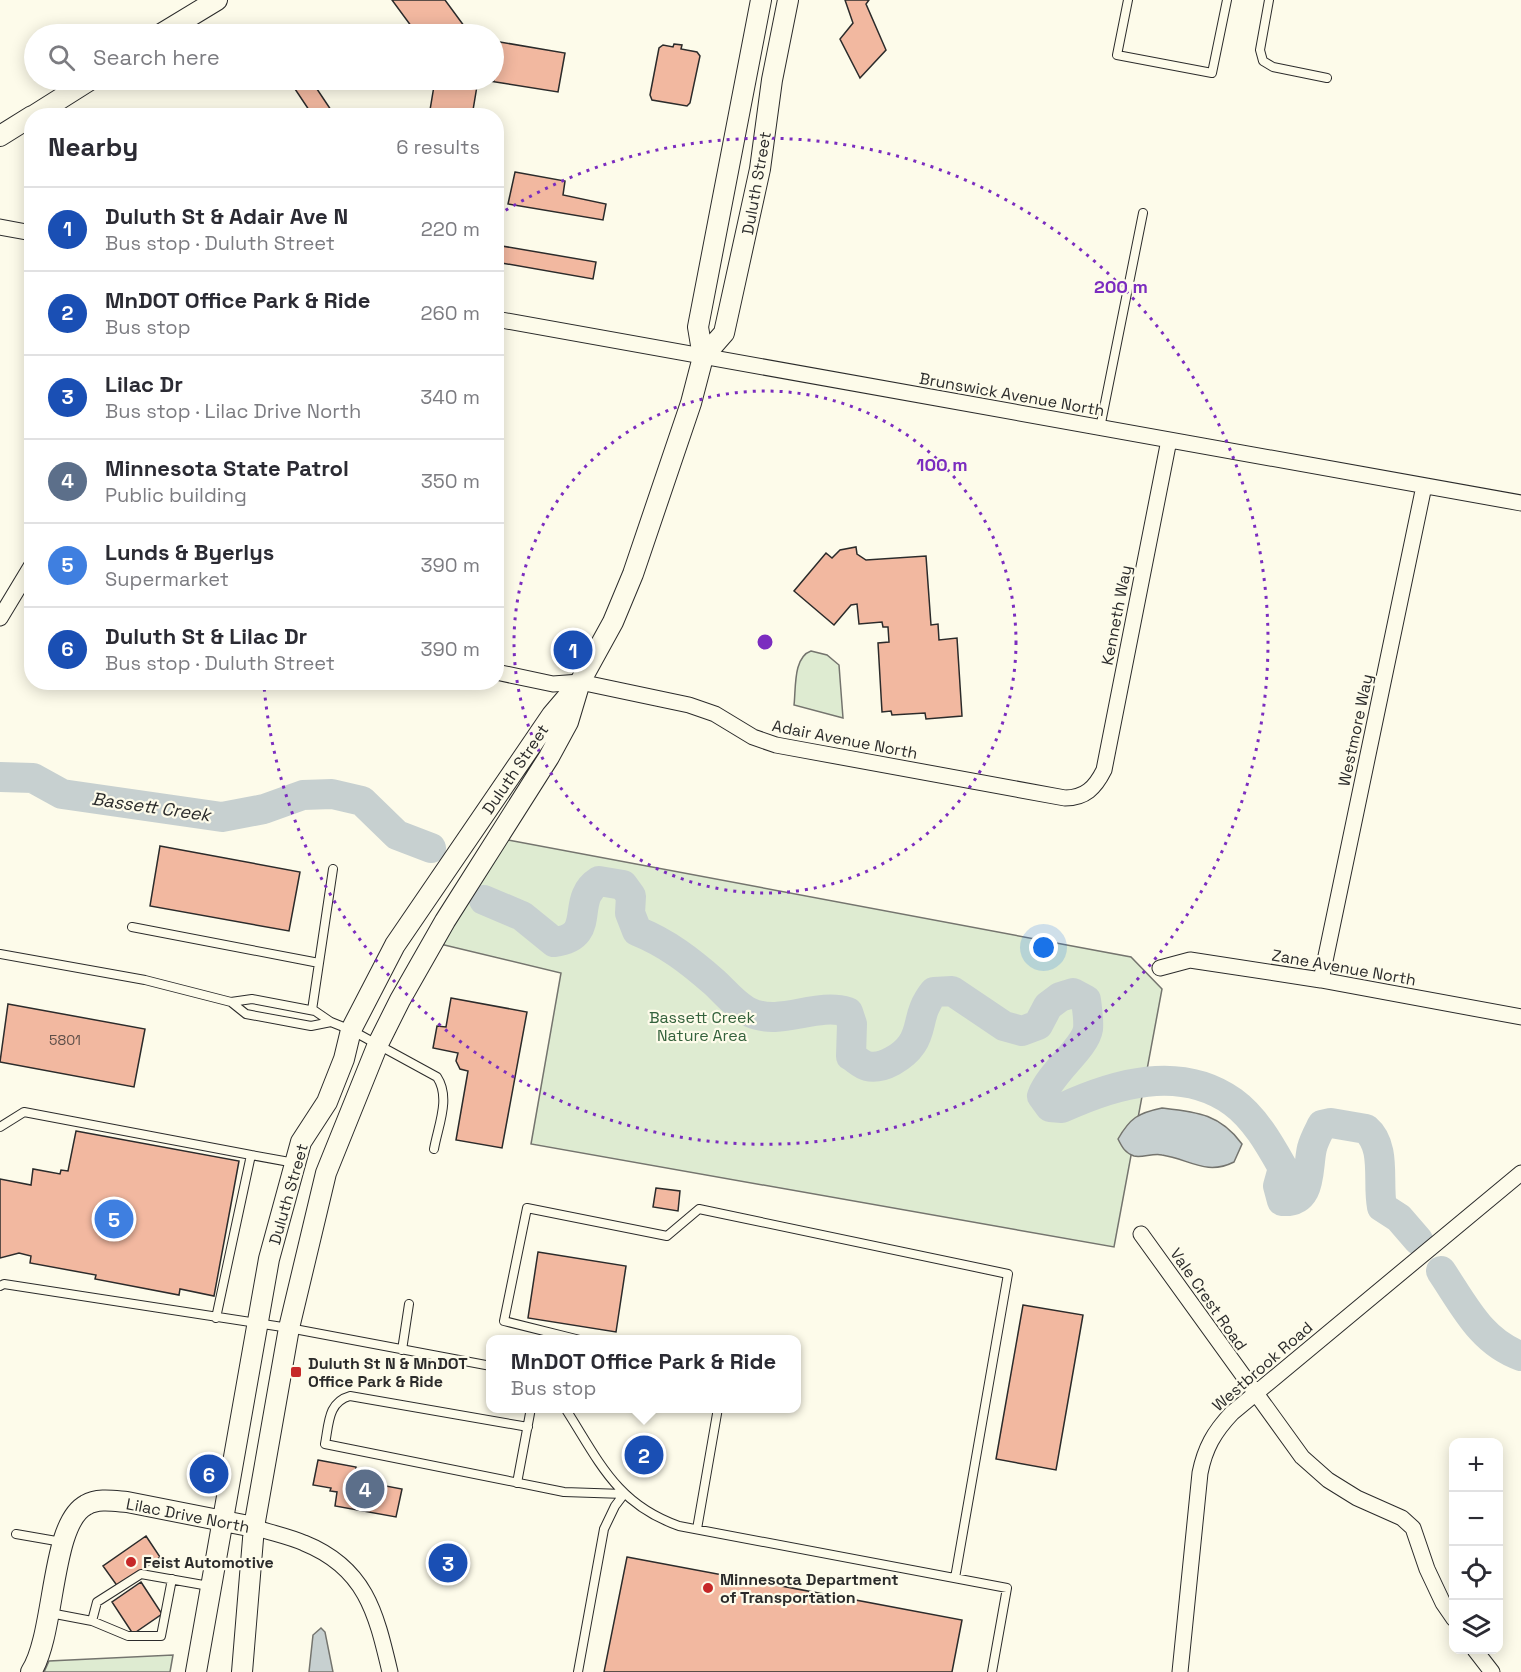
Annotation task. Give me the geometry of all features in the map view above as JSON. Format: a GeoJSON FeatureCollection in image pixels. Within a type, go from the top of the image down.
{"type":"FeatureCollection","features":[{"type":"Feature","properties":{"kind":"street"},"geometry":{"type":"LineString","coordinates":[[177,24],[217,0]]}},
{"type":"Feature","properties":{"kind":"street","name":"Duluth Street"},"geometry":{"type":"LineString","coordinates":[[704,357],[698,327],[761,0]]}},
{"type":"Feature","properties":{"kind":"street","name":"Duluth Street"},"geometry":{"type":"LineString","coordinates":[[242,1672],[254,1527],[289,1328],[326,1173],[378,1044],[428,948],[549,757],[568,722],[580,682],[613,621],[633,574],[691,403],[704,357],[724,333],[740,270],[760,169],[772,80],[788,0]]}},
{"type":"Feature","properties":{"kind":"street"},"geometry":{"type":"LineString","coordinates":[[45,108],[74,90]]}},
{"type":"Feature","properties":{"kind":"street"},"geometry":{"type":"LineString","coordinates":[[0,136],[24,121]]}},
{"type":"Feature","properties":{"kind":"street"},"geometry":{"type":"LineString","coordinates":[[0,227],[24,232]]}},
{"type":"Feature","properties":{"kind":"street","name":"Brunswick Avenue North"},"geometry":{"type":"LineString","coordinates":[[504,320],[1521,503]]}},
{"type":"Feature","properties":{"kind":"street","name":"Kenneth Way"},"geometry":{"type":"LineString","coordinates":[[1088,792],[1098,782],[1104,770],[1169,440]]}},
{"type":"Feature","properties":{"kind":"street","name":"Westmore Way"},"geometry":{"type":"LineString","coordinates":[[1321,980],[1424,486]]}},
{"type":"Feature","properties":{"kind":"street"},"geometry":{"type":"LineString","coordinates":[[0,618],[24,578]]}},
{"type":"Feature","properties":{"kind":"street","name":"Adair Avenue North"},"geometry":{"type":"LineString","coordinates":[[504,674],[553,684],[580,682],[701,708],[753,737],[776,745],[1065,798],[1078,798],[1088,792]]}},
{"type":"Feature","properties":{"kind":"street","name":"Duluth Street"},"geometry":{"type":"LineString","coordinates":[[196,1672],[269,1259],[301,1142],[327,1102],[344,1059],[351,1029],[395,945],[552,715],[580,682]]}},
{"type":"Feature","properties":{"kind":"street","name":"Zane Avenue North"},"geometry":{"type":"LineString","coordinates":[[1160,968],[1190,960],[1321,980],[1521,1017]]}},
{"type":"Feature","properties":{"kind":"street","name":"Westbrook Road"},"geometry":{"type":"LineString","coordinates":[[1180,1672],[1200,1473],[1205,1449],[1216,1430],[1254,1395],[1520,1174]]}},
{"type":"Feature","properties":{"kind":"street","name":"Vale Crest Road"},"geometry":{"type":"LineString","coordinates":[[1141,1234],[1254,1395],[1302,1457],[1328,1480],[1357,1498],[1402,1518],[1413,1528],[1427,1569],[1449,1612]]}},
{"type":"Feature","properties":{"kind":"street","name":"Lilac Drive North"},"geometry":{"type":"LineString","coordinates":[[32,1672],[44,1646],[68,1524],[86,1505],[96,1502],[127,1502],[254,1527],[317,1548],[349,1571],[365,1592],[374,1611],[390,1672]]}},
{"type":"Feature","properties":{"kind":"street"},"geometry":{"type":"LineString","coordinates":[[1478,1654],[1492,1672]]}},
{"type":"Feature","properties":{"kind":"lane"},"geometry":{"type":"LineString","coordinates":[[1128,0],[1117,55],[1212,73],[1227,0]]}},
{"type":"Feature","properties":{"kind":"lane"},"geometry":{"type":"LineString","coordinates":[[1269,0],[1260,50],[1263,61],[1273,67],[1327,78]]}},
{"type":"Feature","properties":{"kind":"lane"},"geometry":{"type":"LineString","coordinates":[[1100,428],[1143,213]]}},
{"type":"Feature","properties":{"kind":"lane"},"geometry":{"type":"LineString","coordinates":[[312,1010],[333,869]]}},
{"type":"Feature","properties":{"kind":"lane"},"geometry":{"type":"LineString","coordinates":[[132,927],[319,963]]}},
{"type":"Feature","properties":{"kind":"lane"},"geometry":{"type":"LineString","coordinates":[[0,954],[134,978],[231,1002],[252,999],[312,1010],[331,1022],[351,1029],[390,1053],[431,1072],[442,1086],[444,1096],[434,1149]]}},
{"type":"Feature","properties":{"kind":"lane"},"geometry":{"type":"LineString","coordinates":[[231,1002],[246,1014],[311,1026],[331,1022]]}},
{"type":"Feature","properties":{"kind":"lane"},"geometry":{"type":"LineString","coordinates":[[0,1126],[24,1112],[296,1164]]}},
{"type":"Feature","properties":{"kind":"lane"},"geometry":{"type":"LineString","coordinates":[[216,1318],[251,1155]]}},
{"type":"Feature","properties":{"kind":"lane"},"geometry":{"type":"LineString","coordinates":[[559,1335],[504,1322],[527,1208],[667,1236],[699,1209],[1008,1274],[955,1578]]}},
{"type":"Feature","properties":{"kind":"lane"},"geometry":{"type":"LineString","coordinates":[[0,1286],[4,1284],[257,1325],[289,1328],[486,1365]]}},
{"type":"Feature","properties":{"kind":"lane"},"geometry":{"type":"LineString","coordinates":[[402,1350],[409,1304]]}},
{"type":"Feature","properties":{"kind":"lane"},"geometry":{"type":"LineString","coordinates":[[528,1427],[350,1396],[339,1399],[332,1408],[325,1444],[564,1491],[624,1494]]}},
{"type":"Feature","properties":{"kind":"lane"},"geometry":{"type":"LineString","coordinates":[[518,1483],[530,1413]]}},
{"type":"Feature","properties":{"kind":"lane"},"geometry":{"type":"LineString","coordinates":[[568,1413],[613,1483],[650,1514],[697,1529],[1007,1588],[992,1672]]}},
{"type":"Feature","properties":{"kind":"lane"},"geometry":{"type":"LineString","coordinates":[[697,1529],[717,1413]]}},
{"type":"Feature","properties":{"kind":"lane"},"geometry":{"type":"LineString","coordinates":[[578,1672],[604,1529],[615,1506],[624,1494]]}},
{"type":"Feature","properties":{"kind":"lane"},"geometry":{"type":"LineString","coordinates":[[16,1534],[63,1543]]}},
{"type":"Feature","properties":{"kind":"lane"},"geometry":{"type":"LineString","coordinates":[[92,1621],[97,1602],[141,1574],[211,1586]]}},
{"type":"Feature","properties":{"kind":"lane"},"geometry":{"type":"LineString","coordinates":[[50,1613],[92,1621],[128,1636],[161,1636],[172,1579]]}},
{"type":"Feature","properties":{"kind":"green space"},"geometry":{"type":"Polygon","coordinates":[[[811,651],[827,655],[839,665],[843,718],[794,705],[798,667],[805,654],[811,651]]]}},
{"type":"Feature","properties":{"kind":"green space","name":"Bassett Creek Nature Area"},"geometry":{"type":"Polygon","coordinates":[[[508,840],[1131,957],[1162,989],[1114,1247],[531,1144],[561,973],[436,943],[508,840]]]}},
{"type":"Feature","properties":{"kind":"green space"},"geometry":{"type":"Polygon","coordinates":[[[173,1655],[170,1672],[44,1672],[49,1661],[173,1655]]]}},
{"type":"Feature","properties":{"kind":"shaded area"},"geometry":{"type":"Polygon","coordinates":[[[1162,1108],[1197,1113],[1225,1126],[1242,1144],[1234,1162],[1224,1166],[1206,1167],[1162,1155],[1134,1156],[1128,1153],[1118,1139],[1127,1126],[1141,1114],[1162,1108]]]}},
{"type":"Feature","properties":{"kind":"shaded area"},"geometry":{"type":"Polygon","coordinates":[[[321,1628],[325,1632],[333,1672],[309,1672],[313,1635],[321,1628]]]}},
{"type":"Feature","properties":{"kind":"building"},"geometry":{"type":"Polygon","coordinates":[[[392,0],[445,0],[463,24],[410,24],[392,0]]]}},
{"type":"Feature","properties":{"kind":"building"},"geometry":{"type":"Polygon","coordinates":[[[845,0],[869,0],[866,4],[886,50],[860,78],[840,39],[853,23],[845,0]]]}},
{"type":"Feature","properties":{"kind":"building"},"geometry":{"type":"Polygon","coordinates":[[[504,43],[565,53],[558,92],[504,83],[504,43]]]}},
{"type":"Feature","properties":{"kind":"building"},"geometry":{"type":"Polygon","coordinates":[[[674,44],[682,45],[681,49],[697,52],[700,56],[690,103],[687,106],[652,100],[650,95],[659,48],[663,45],[673,47],[674,44]]]}},
{"type":"Feature","properties":{"kind":"building"},"geometry":{"type":"Polygon","coordinates":[[[296,90],[318,90],[330,108],[308,108],[296,90]]]}},
{"type":"Feature","properties":{"kind":"building"},"geometry":{"type":"Polygon","coordinates":[[[433,90],[476,90],[473,108],[430,108],[433,90]]]}},
{"type":"Feature","properties":{"kind":"building"},"geometry":{"type":"Polygon","coordinates":[[[515,172],[565,181],[563,195],[606,204],[603,220],[508,204],[515,172]]]}},
{"type":"Feature","properties":{"kind":"building"},"geometry":{"type":"Polygon","coordinates":[[[504,246],[596,262],[593,279],[504,263],[504,246]]]}},
{"type":"Feature","properties":{"kind":"building"},"geometry":{"type":"Polygon","coordinates":[[[856,547],[857,554],[866,560],[926,556],[931,625],[938,624],[939,640],[957,638],[962,716],[926,719],[925,713],[892,715],[891,711],[882,712],[878,643],[889,642],[888,627],[883,627],[882,622],[859,624],[857,604],[851,605],[834,625],[794,591],[826,553],[832,558],[840,550],[856,547]]]}},
{"type":"Feature","properties":{"kind":"building"},"geometry":{"type":"Polygon","coordinates":[[[160,846],[300,872],[289,931],[150,906],[160,846]]]}},
{"type":"Feature","properties":{"kind":"building"},"geometry":{"type":"Polygon","coordinates":[[[451,998],[527,1012],[502,1148],[456,1140],[468,1071],[460,1069],[456,1061],[458,1053],[433,1048],[437,1026],[446,1027],[451,998]]]}},
{"type":"Feature","properties":{"kind":"building"},"geometry":{"type":"Polygon","coordinates":[[[8,1004],[145,1029],[134,1087],[0,1062],[8,1004]]]}},
{"type":"Feature","properties":{"kind":"building"},"geometry":{"type":"Polygon","coordinates":[[[76,1131],[239,1161],[214,1296],[180,1289],[179,1295],[95,1279],[96,1275],[30,1263],[31,1256],[19,1253],[0,1258],[0,1179],[31,1185],[33,1169],[60,1174],[61,1170],[68,1171],[76,1131]]]}},
{"type":"Feature","properties":{"kind":"building"},"geometry":{"type":"Polygon","coordinates":[[[656,1188],[680,1191],[678,1211],[653,1207],[656,1188]]]}},
{"type":"Feature","properties":{"kind":"building"},"geometry":{"type":"Polygon","coordinates":[[[538,1252],[626,1266],[616,1332],[528,1318],[538,1252]]]}},
{"type":"Feature","properties":{"kind":"building"},"geometry":{"type":"Polygon","coordinates":[[[1023,1305],[1083,1315],[1056,1470],[996,1459],[1023,1305]]]}},
{"type":"Feature","properties":{"kind":"building"},"geometry":{"type":"Polygon","coordinates":[[[318,1460],[356,1467],[354,1480],[402,1489],[396,1517],[335,1506],[337,1492],[330,1491],[331,1488],[313,1485],[318,1460]]]}},
{"type":"Feature","properties":{"kind":"building","name":"Feist Automotive"},"geometry":{"type":"Polygon","coordinates":[[[146,1536],[160,1557],[118,1587],[103,1566],[146,1536]]]}},
{"type":"Feature","properties":{"kind":"building","name":"Minnesota Department of Transportation"},"geometry":{"type":"Polygon","coordinates":[[[627,1557],[962,1620],[952,1672],[604,1672],[627,1557]]]}},
{"type":"Feature","properties":{"kind":"building","name":"Feist Automotive"},"geometry":{"type":"Polygon","coordinates":[[[141,1582],[162,1614],[133,1634],[112,1602],[141,1582]]]}},
{"type":"Feature","properties":{"kind":"waterway","name":"Bassett Creek"},"geometry":{"type":"LineString","coordinates":[[0,777],[33,778],[62,794],[222,817],[264,809],[303,795],[332,794],[362,801],[397,835],[431,848]]}},
{"type":"Feature","properties":{"kind":"waterway","name":"Bassett Creek"},"geometry":{"type":"LineString","coordinates":[[484,900],[522,916],[554,942],[568,939],[576,933],[580,926],[586,898],[590,889],[599,881],[623,885],[631,896],[630,913],[637,931],[658,941],[687,960],[749,1012],[773,1017],[823,1010],[848,1012],[852,1024],[851,1056],[873,1067],[886,1064],[908,1049],[915,1038],[925,1007],[934,992],[952,991],[1004,1026],[1022,1031],[1038,1025],[1048,1006],[1060,997],[1073,993],[1086,1000],[1088,1029],[1081,1044],[1046,1087],[1042,1096],[1050,1107],[1062,1108],[1103,1092],[1147,1082],[1169,1081],[1213,1090],[1241,1108],[1267,1141],[1283,1168],[1278,1186],[1282,1201],[1299,1197],[1304,1191],[1312,1148],[1322,1125],[1331,1123],[1366,1129],[1373,1136],[1377,1145],[1382,1207],[1399,1218],[1418,1240]]}},
{"type":"Feature","properties":{"kind":"waterway","name":"Bassett Creek"},"geometry":{"type":"LineString","coordinates":[[1441,1271],[1484,1332],[1507,1350],[1521,1356]]}},
{"type":"Feature","properties":{"kind":"place","name":"Duluth St & Adair Ave N"},"geometry":{"type":"Point","coordinates":[573,650]}},
{"type":"Feature","properties":{"kind":"place","name":"Lunds & Byerlys"},"geometry":{"type":"Point","coordinates":[114,1219]}},
{"type":"Feature","properties":{"kind":"place","name":"Duluth St N & MnDOT Office Park & Ride"},"geometry":{"type":"Point","coordinates":[296,1372]}},
{"type":"Feature","properties":{"kind":"place","name":"MnDOT Office Park & Ride"},"geometry":{"type":"Point","coordinates":[644,1455]}},
{"type":"Feature","properties":{"kind":"place","name":"Duluth St & Lilac Dr"},"geometry":{"type":"Point","coordinates":[209,1474]}},
{"type":"Feature","properties":{"kind":"place","name":"Minnesota State Patrol"},"geometry":{"type":"Point","coordinates":[365,1489]}},
{"type":"Feature","properties":{"kind":"place","name":"Feist Automotive"},"geometry":{"type":"Point","coordinates":[131,1562]}},
{"type":"Feature","properties":{"kind":"place","name":"Lilac Dr"},"geometry":{"type":"Point","coordinates":[448,1563]}},
{"type":"Feature","properties":{"kind":"place","name":"Minnesota Department of Transportation"},"geometry":{"type":"Point","coordinates":[708,1588]}}]}
